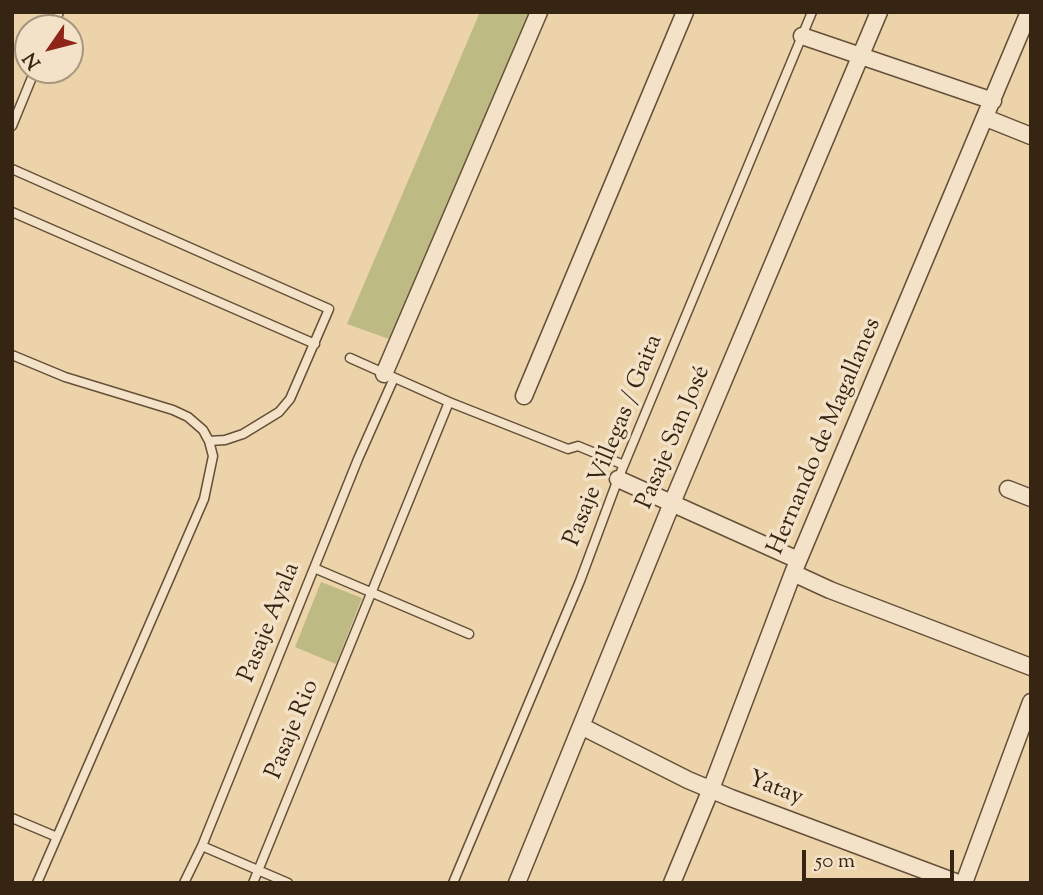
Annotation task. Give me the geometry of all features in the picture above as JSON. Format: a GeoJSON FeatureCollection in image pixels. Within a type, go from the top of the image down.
{"type":"FeatureCollection","features":[{"type":"Feature","properties":{"kind":"street"},"geometry":{"type":"LineString","coordinates":[[389,376],[539,12]]}},
{"type":"Feature","properties":{"kind":"street"},"geometry":{"type":"LineString","coordinates":[[524,396],[685,12]]}},
{"type":"Feature","properties":{"kind":"street","name":"Pasaje San José"},"geometry":{"type":"LineString","coordinates":[[517,883],[672,503],[879,12]]}},
{"type":"Feature","properties":{"kind":"street","name":"Hernando de Magallanes"},"geometry":{"type":"LineString","coordinates":[[672,883],[711,789],[795,566],[1029,12]]}},
{"type":"Feature","properties":{"kind":"street"},"geometry":{"type":"LineString","coordinates":[[802,36],[993,101]]}},
{"type":"Feature","properties":{"kind":"street"},"geometry":{"type":"LineString","coordinates":[[986,118],[1031,136]]}},
{"type":"Feature","properties":{"kind":"street"},"geometry":{"type":"LineString","coordinates":[[621,472],[672,503],[795,566],[830,590],[1031,667]]}},
{"type":"Feature","properties":{"kind":"street"},"geometry":{"type":"LineString","coordinates":[[1008,489],[1031,498]]}},
{"type":"Feature","properties":{"kind":"street"},"geometry":{"type":"LineString","coordinates":[[964,883],[1031,702]]}},
{"type":"Feature","properties":{"kind":"street","name":"Yatay"},"geometry":{"type":"LineString","coordinates":[[581,726],[711,789],[958,883]]}},
{"type":"Feature","properties":{"kind":"lane","name":"Pasaje Villegas / Gaita"},"geometry":{"type":"LineString","coordinates":[[453,883],[580,581],[621,472],[812,12]]}},
{"type":"Feature","properties":{"kind":"lane"},"geometry":{"type":"LineString","coordinates":[[12,126],[30,84]]}},
{"type":"Feature","properties":{"kind":"lane"},"geometry":{"type":"LineString","coordinates":[[12,169],[329,309],[290,399],[279,412],[243,433],[225,440],[209,441]]}},
{"type":"Feature","properties":{"kind":"lane"},"geometry":{"type":"LineString","coordinates":[[12,212],[316,344]]}},
{"type":"Feature","properties":{"kind":"lane"},"geometry":{"type":"LineString","coordinates":[[12,355],[65,377],[188,417],[203,430],[213,456],[204,499],[37,883]]}},
{"type":"Feature","properties":{"kind":"lane"},"geometry":{"type":"LineString","coordinates":[[350,358],[449,402],[568,449],[578,446],[621,472]]}},
{"type":"Feature","properties":{"kind":"lane","name":"Pasaje Ayala"},"geometry":{"type":"LineString","coordinates":[[184,883],[202,846],[389,376]]}},
{"type":"Feature","properties":{"kind":"lane","name":"Pasaje Rio"},"geometry":{"type":"LineString","coordinates":[[253,883],[449,402]]}},
{"type":"Feature","properties":{"kind":"lane"},"geometry":{"type":"LineString","coordinates":[[314,568],[469,634]]}},
{"type":"Feature","properties":{"kind":"lane"},"geometry":{"type":"LineString","coordinates":[[12,818],[57,837]]}},
{"type":"Feature","properties":{"kind":"lane"},"geometry":{"type":"LineString","coordinates":[[202,846],[288,883]]}},
{"type":"Feature","properties":{"kind":"shaded area"},"geometry":{"type":"Polygon","coordinates":[[[480,12],[529,12],[389,339],[347,324],[480,12]]]}},
{"type":"Feature","properties":{"kind":"shaded area"},"geometry":{"type":"Polygon","coordinates":[[[321,582],[362,598],[336,664],[295,647],[321,582]]]}}]}
